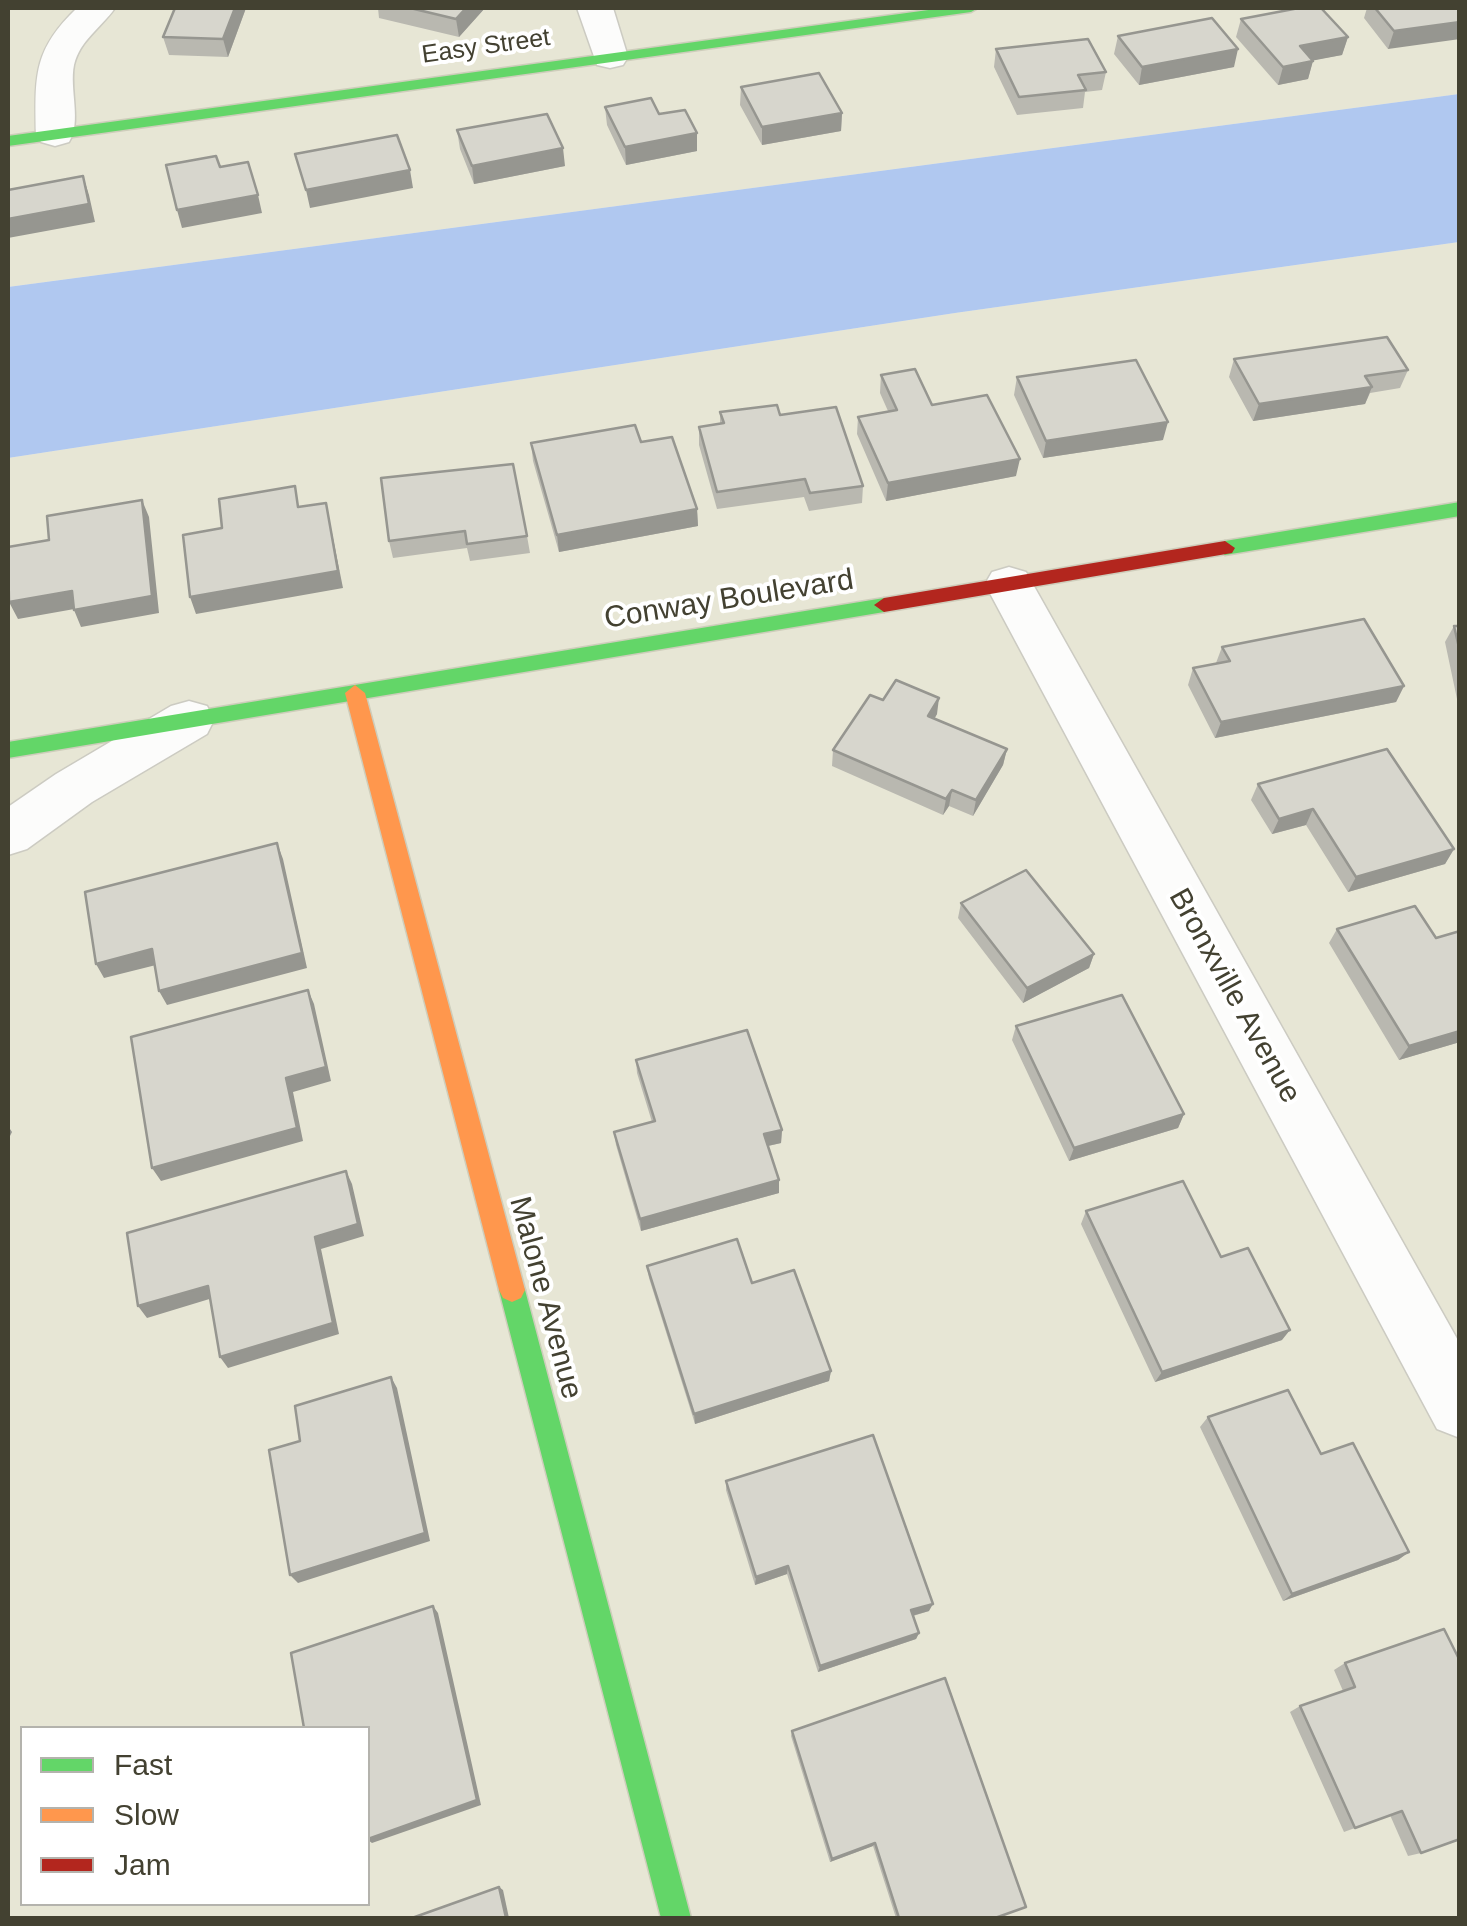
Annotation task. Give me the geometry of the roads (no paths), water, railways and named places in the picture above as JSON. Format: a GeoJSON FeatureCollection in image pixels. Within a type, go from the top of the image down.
{"type":"FeatureCollection","features":[{"type":"Feature","properties":{"kind":"street"},"geometry":{"type":"LineString","coordinates":[[55,134],[54,58],[71,32],[97,8]]}},
{"type":"Feature","properties":{"kind":"street"},"geometry":{"type":"LineString","coordinates":[[595,8],[610,58]]}},
{"type":"Feature","properties":{"kind":"street","name":"Easy Street"},"geometry":{"type":"LineString","coordinates":[[8,140],[971,8]]}},
{"type":"Feature","properties":{"kind":"street","name":"Conway Boulevard"},"geometry":{"type":"LineString","coordinates":[[8,750],[1460,509]]}},
{"type":"Feature","properties":{"kind":"street","name":"Bronxville Avenue"},"geometry":{"type":"LineString","coordinates":[[1009,584],[1460,1408]]}},
{"type":"Feature","properties":{"kind":"street","name":"Malone Avenue"},"geometry":{"type":"LineString","coordinates":[[356,693],[676,1918]]}},
{"type":"Feature","properties":{"kind":"street"},"geometry":{"type":"LineString","coordinates":[[8,834],[74,788],[189,720]]}},
{"type":"Feature","properties":{"kind":"water"},"geometry":{"type":"Polygon","coordinates":[[[1459,94],[1459,242],[955,313],[8,458],[8,287],[1459,94]]]}}]}
